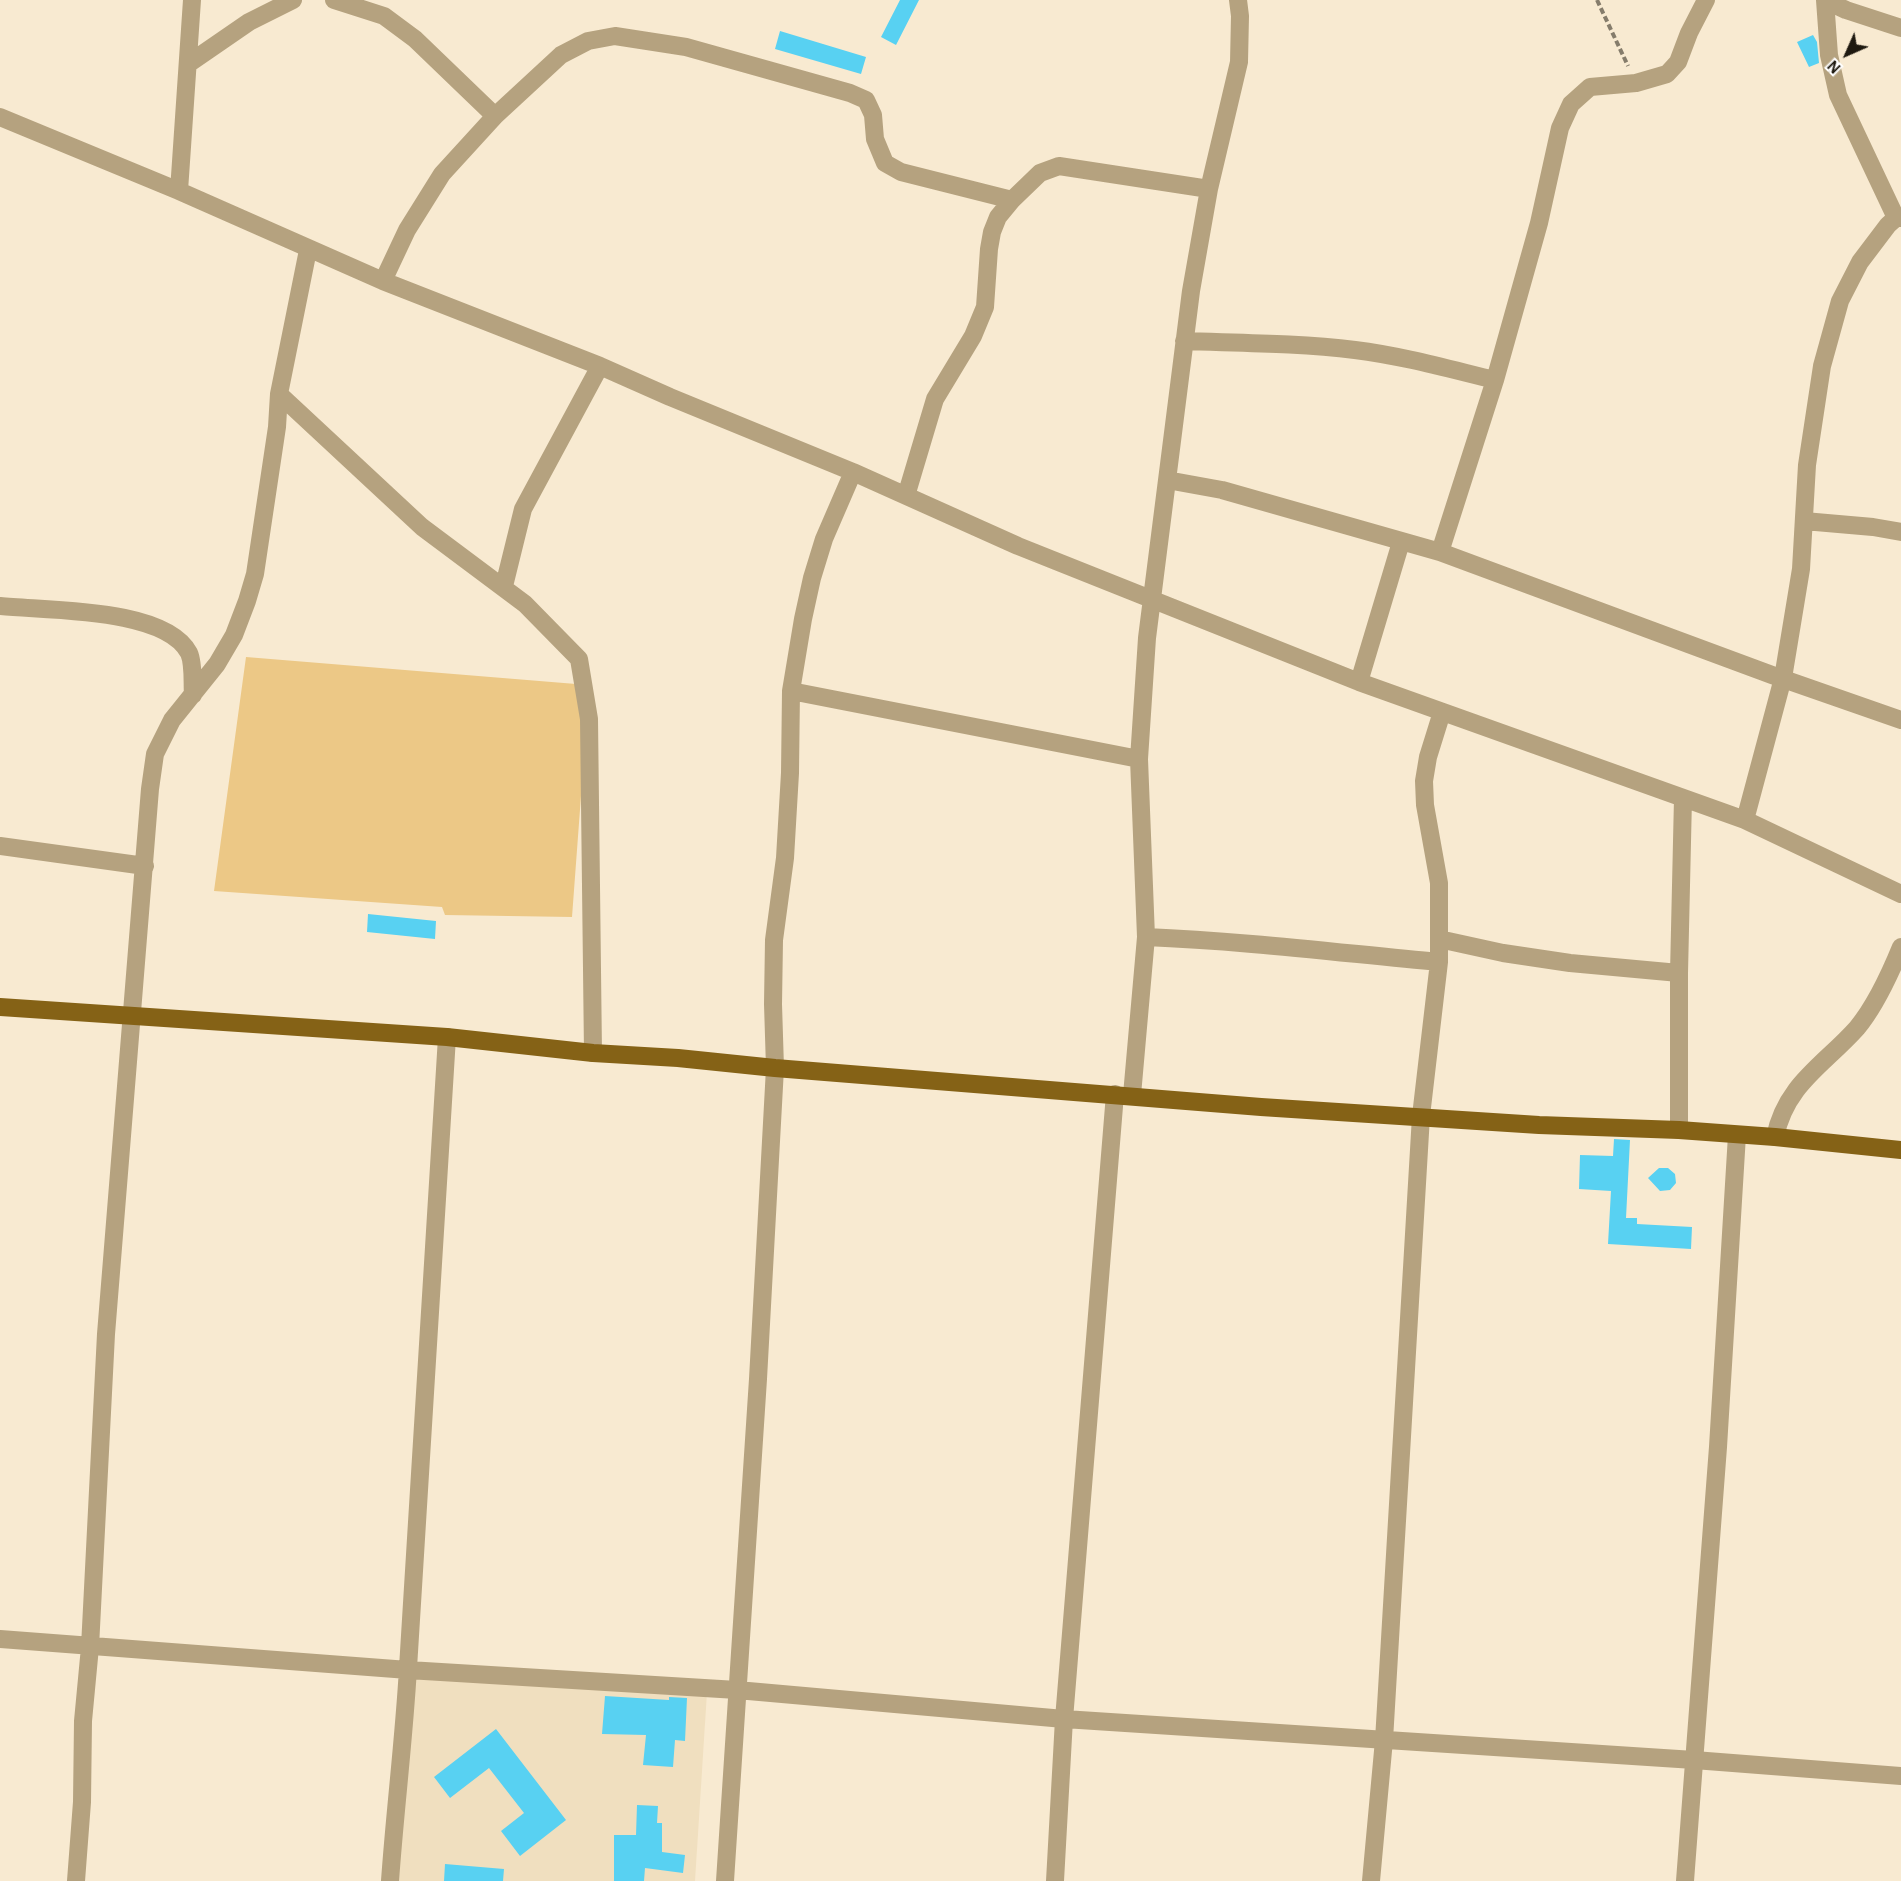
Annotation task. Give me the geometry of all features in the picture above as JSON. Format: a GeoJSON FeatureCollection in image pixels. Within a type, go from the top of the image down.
{"type":"FeatureCollection","features":[{"type":"Feature","properties":{"kind":"main road"},"geometry":{"type":"LineString","coordinates":[[0,1007],[447,1037],[593,1053],[678,1058],[775,1068],[1261,1107],[1539,1125],[1680,1130],[1901,1150]]}},
{"type":"Feature","properties":{"kind":"street"},"geometry":{"type":"LineString","coordinates":[[179,191],[192,0]]}},
{"type":"Feature","properties":{"kind":"street"},"geometry":{"type":"LineString","coordinates":[[188,64],[249,22],[293,0]]}},
{"type":"Feature","properties":{"kind":"street"},"geometry":{"type":"LineString","coordinates":[[334,0],[384,16],[415,39],[495,116]]}},
{"type":"Feature","properties":{"kind":"street"},"geometry":{"type":"LineString","coordinates":[[1055,1881],[1064,1719],[1123,1095],[1146,937],[1139,759],[1147,638],[1191,291],[1209,189],[1239,62],[1238,0]]}},
{"type":"Feature","properties":{"kind":"street"},"geometry":{"type":"LineString","coordinates":[[1440,552],[1495,380],[1539,222],[1560,128],[1571,104],[1590,87],[1636,83],[1667,74],[1678,62],[1689,33],[1706,0]]}},
{"type":"Feature","properties":{"kind":"street"},"geometry":{"type":"LineString","coordinates":[[1745,820],[1784,678],[1801,569],[1807,465],[1822,366],[1840,301],[1860,262],[1888,225],[1898,218],[1838,95],[1829,55],[1825,0],[1846,10],[1901,28]]}},
{"type":"Feature","properties":{"kind":"street"},"geometry":{"type":"LineString","coordinates":[[383,281],[406,230],[442,174],[495,116],[561,56],[588,41],[615,36],[686,47],[850,93],[866,100],[873,115],[875,139],[885,163],[901,172],[1012,200]]}},
{"type":"Feature","properties":{"kind":"street"},"geometry":{"type":"LineString","coordinates":[[0,117],[179,191],[308,250],[600,366],[681,402],[854,472],[1018,546],[1152,601],[1359,682],[1745,820],[1901,894]]}},
{"type":"Feature","properties":{"kind":"street"},"geometry":{"type":"LineString","coordinates":[[906,496],[935,399],[973,336],[985,307],[992,232],[998,218],[1012,200],[1040,173],[1059,166],[1209,189]]}},
{"type":"Feature","properties":{"kind":"street"},"geometry":{"type":"LineString","coordinates":[[76,1881],[82,1802],[83,1721],[90,1647],[105,1334],[150,789],[155,754],[171,720],[217,664],[234,635],[250,592],[255,574],[275,438],[279,394],[308,250]]}},
{"type":"Feature","properties":{"kind":"street"},"geometry":{"type":"LineString","coordinates":[[1184,340],[1319,346],[1398,357],[1495,380]]}},
{"type":"Feature","properties":{"kind":"street"},"geometry":{"type":"LineString","coordinates":[[504,586],[523,508],[600,366]]}},
{"type":"Feature","properties":{"kind":"street"},"geometry":{"type":"LineString","coordinates":[[279,394],[422,526],[525,604],[579,659],[589,719],[593,1053]]}},
{"type":"Feature","properties":{"kind":"street"},"geometry":{"type":"LineString","coordinates":[[725,1881],[758,1379],[775,1068],[772,1004],[774,940],[785,847],[790,773],[791,691],[812,578],[824,539],[854,472]]}},
{"type":"Feature","properties":{"kind":"street"},"geometry":{"type":"LineString","coordinates":[[1167,480],[1222,490],[1440,552],[1901,720]]}},
{"type":"Feature","properties":{"kind":"street"},"geometry":{"type":"LineString","coordinates":[[1804,521],[1873,527],[1901,532]]}},
{"type":"Feature","properties":{"kind":"street"},"geometry":{"type":"LineString","coordinates":[[1359,682],[1401,542]]}},
{"type":"Feature","properties":{"kind":"street"},"geometry":{"type":"LineString","coordinates":[[0,606],[101,613],[154,627],[177,639],[189,654],[193,695]]}},
{"type":"Feature","properties":{"kind":"street"},"geometry":{"type":"LineString","coordinates":[[791,691],[1139,759]]}},
{"type":"Feature","properties":{"kind":"street"},"geometry":{"type":"LineString","coordinates":[[1371,1881],[1384,1740],[1421,1116],[1439,962],[1439,883],[1425,805],[1424,781],[1428,757],[1442,712]]}},
{"type":"Feature","properties":{"kind":"street"},"geometry":{"type":"LineString","coordinates":[[1680,1130],[1678,973],[1683,798]]}},
{"type":"Feature","properties":{"kind":"street"},"geometry":{"type":"LineString","coordinates":[[0,846],[145,866]]}},
{"type":"Feature","properties":{"kind":"street"},"geometry":{"type":"LineString","coordinates":[[1146,937],[1213,940],[1439,962]]}},
{"type":"Feature","properties":{"kind":"street"},"geometry":{"type":"LineString","coordinates":[[1439,939],[1503,953],[1570,963],[1678,973]]}},
{"type":"Feature","properties":{"kind":"street"},"geometry":{"type":"LineString","coordinates":[[1775,1137],[1779,1118],[1791,1096],[1812,1071],[1858,1027],[1886,983],[1901,946]]}},
{"type":"Feature","properties":{"kind":"street"},"geometry":{"type":"LineString","coordinates":[[390,1881],[408,1670],[426,1346],[447,1037]]}},
{"type":"Feature","properties":{"kind":"street"},"geometry":{"type":"LineString","coordinates":[[1685,1881],[1718,1447],[1737,1135]]}},
{"type":"Feature","properties":{"kind":"street"},"geometry":{"type":"LineString","coordinates":[[0,1639],[408,1670],[737,1690],[1064,1719],[1694,1760],[1901,1776]]}},
{"type":"Feature","properties":{"kind":"path"},"geometry":{"type":"LineString","coordinates":[[1598,0],[1636,83]]}},
{"type":"Feature","properties":{"kind":"shaded area"},"geometry":{"type":"Polygon","coordinates":[[[246,657],[576,684],[586,729],[572,917],[445,915],[442,907],[214,891],[246,657]]]}},
{"type":"Feature","properties":{"kind":"shaded area"},"geometry":{"type":"Polygon","coordinates":[[[410,1672],[707,1692],[695,1881],[395,1881],[410,1672]]]}},
{"type":"Feature","properties":{"kind":"building"},"geometry":{"type":"Polygon","coordinates":[[[900,0],[919,0],[896,45],[881,37],[900,0]]]}},
{"type":"Feature","properties":{"kind":"building"},"geometry":{"type":"Polygon","coordinates":[[[780,31],[866,57],[861,74],[775,49],[780,31]]]}},
{"type":"Feature","properties":{"kind":"building"},"geometry":{"type":"Polygon","coordinates":[[[1813,35],[1817,42],[1819,63],[1809,67],[1797,42],[1813,35]]]}},
{"type":"Feature","properties":{"kind":"building"},"geometry":{"type":"Polygon","coordinates":[[[368,914],[436,921],[435,939],[367,932],[368,914]]]}},
{"type":"Feature","properties":{"kind":"building"},"geometry":{"type":"Polygon","coordinates":[[[1614,1139],[1630,1140],[1626,1218],[1637,1218],[1637,1224],[1692,1227],[1691,1249],[1608,1244],[1611,1191],[1579,1189],[1580,1155],[1613,1156],[1614,1139]]]}},
{"type":"Feature","properties":{"kind":"building"},"geometry":{"type":"Polygon","coordinates":[[[1659,1168],[1668,1168],[1675,1174],[1676,1183],[1670,1190],[1660,1191],[1648,1178],[1659,1168]]]}},
{"type":"Feature","properties":{"kind":"building"},"geometry":{"type":"Polygon","coordinates":[[[605,1696],[669,1700],[669,1697],[687,1698],[685,1741],[675,1740],[673,1767],[643,1765],[646,1735],[602,1734],[605,1696]]]}},
{"type":"Feature","properties":{"kind":"building"},"geometry":{"type":"Polygon","coordinates":[[[496,1729],[566,1820],[520,1856],[501,1831],[524,1813],[489,1768],[450,1798],[434,1777],[496,1729]]]}},
{"type":"Feature","properties":{"kind":"building"},"geometry":{"type":"Polygon","coordinates":[[[637,1805],[658,1806],[657,1823],[662,1823],[662,1852],[685,1855],[683,1873],[645,1868],[644,1881],[614,1881],[614,1835],[636,1835],[637,1805]]]}},
{"type":"Feature","properties":{"kind":"building"},"geometry":{"type":"Polygon","coordinates":[[[445,1864],[504,1869],[503,1881],[444,1881],[445,1864]]]}}]}
